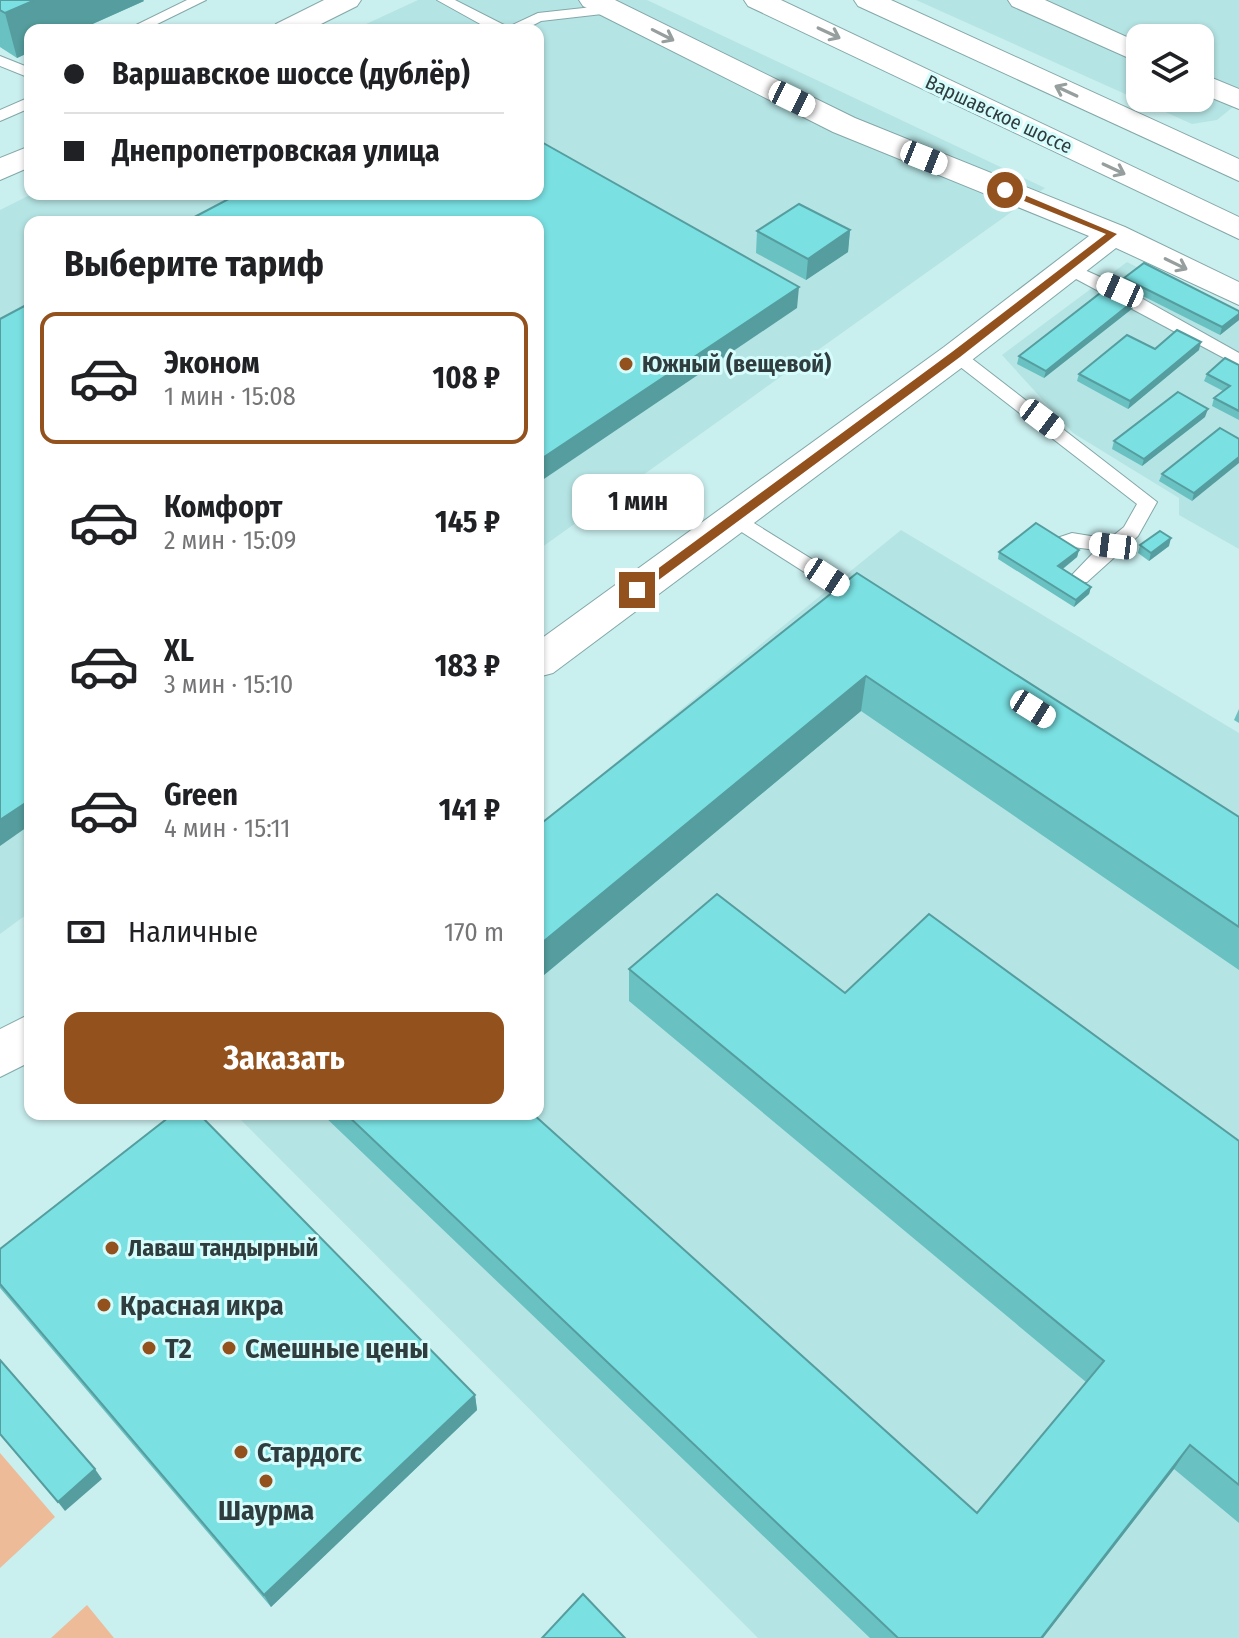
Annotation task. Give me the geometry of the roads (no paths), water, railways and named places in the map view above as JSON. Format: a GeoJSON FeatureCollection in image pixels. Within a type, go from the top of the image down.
{"type":"FeatureCollection","features":[{"type":"Feature","properties":{"kind":"main road"},"geometry":{"type":"LineString","coordinates":[[298,24],[347,0]]}},
{"type":"Feature","properties":{"kind":"main road","name":"Варшавское шоссе"},"geometry":{"type":"LineString","coordinates":[[758,0],[1239,229]]}},
{"type":"Feature","properties":{"kind":"main road"},"geometry":{"type":"LineString","coordinates":[[868,0],[1239,171]]}},
{"type":"Feature","properties":{"kind":"main road"},"geometry":{"type":"LineString","coordinates":[[1022,0],[1126,48]]}},
{"type":"Feature","properties":{"kind":"main road"},"geometry":{"type":"LineString","coordinates":[[602,4],[844,125],[1113,234],[1239,295]]}},
{"type":"Feature","properties":{"kind":"main road"},"geometry":{"type":"LineString","coordinates":[[1214,88],[1239,100]]}},
{"type":"Feature","properties":{"kind":"main road"},"geometry":{"type":"LineString","coordinates":[[0,170],[24,158]]}},
{"type":"Feature","properties":{"kind":"main road"},"geometry":{"type":"LineString","coordinates":[[544,658],[736,519],[1113,234]]}},
{"type":"Feature","properties":{"kind":"main road"},"geometry":{"type":"LineString","coordinates":[[0,1056],[24,1039]]}},
{"type":"Feature","properties":{"kind":"lane"},"geometry":{"type":"LineString","coordinates":[[146,24],[199,0]]}},
{"type":"Feature","properties":{"kind":"lane"},"geometry":{"type":"LineString","coordinates":[[444,0],[490,24]]}},
{"type":"Feature","properties":{"kind":"lane"},"geometry":{"type":"LineString","coordinates":[[525,24],[538,17],[602,4]]}},
{"type":"Feature","properties":{"kind":"lane"},"geometry":{"type":"LineString","coordinates":[[0,60],[24,71]]}},
{"type":"Feature","properties":{"kind":"lane"},"geometry":{"type":"LineString","coordinates":[[0,116],[24,105]]}},
{"type":"Feature","properties":{"kind":"lane"},"geometry":{"type":"LineString","coordinates":[[1069,268],[1120,290],[1191,335],[1239,360]]}},
{"type":"Feature","properties":{"kind":"lane"},"geometry":{"type":"LineString","coordinates":[[956,355],[1147,502],[1131,531],[1080,577]]}},
{"type":"Feature","properties":{"kind":"lane"},"geometry":{"type":"LineString","coordinates":[[736,519],[880,611]]}},
{"type":"Feature","properties":{"kind":"lane"},"geometry":{"type":"LineString","coordinates":[[1058,545],[1072,540],[1113,546]]}},
{"type":"Feature","properties":{"kind":"place","name":"Южный (вещевой)"},"geometry":{"type":"Point","coordinates":[626,364]}},
{"type":"Feature","properties":{"kind":"place","name":"Лаваш тандырный"},"geometry":{"type":"Point","coordinates":[112,1248]}},
{"type":"Feature","properties":{"kind":"place","name":"Красная икра"},"geometry":{"type":"Point","coordinates":[104,1305]}},
{"type":"Feature","properties":{"kind":"place","name":"T2"},"geometry":{"type":"Point","coordinates":[149,1348]}},
{"type":"Feature","properties":{"kind":"place","name":"Смешные цены"},"geometry":{"type":"Point","coordinates":[229,1348]}},
{"type":"Feature","properties":{"kind":"place","name":"Стардогс"},"geometry":{"type":"Point","coordinates":[241,1452]}},
{"type":"Feature","properties":{"kind":"place","name":"Шаурма"},"geometry":{"type":"Point","coordinates":[266,1481]}}]}
